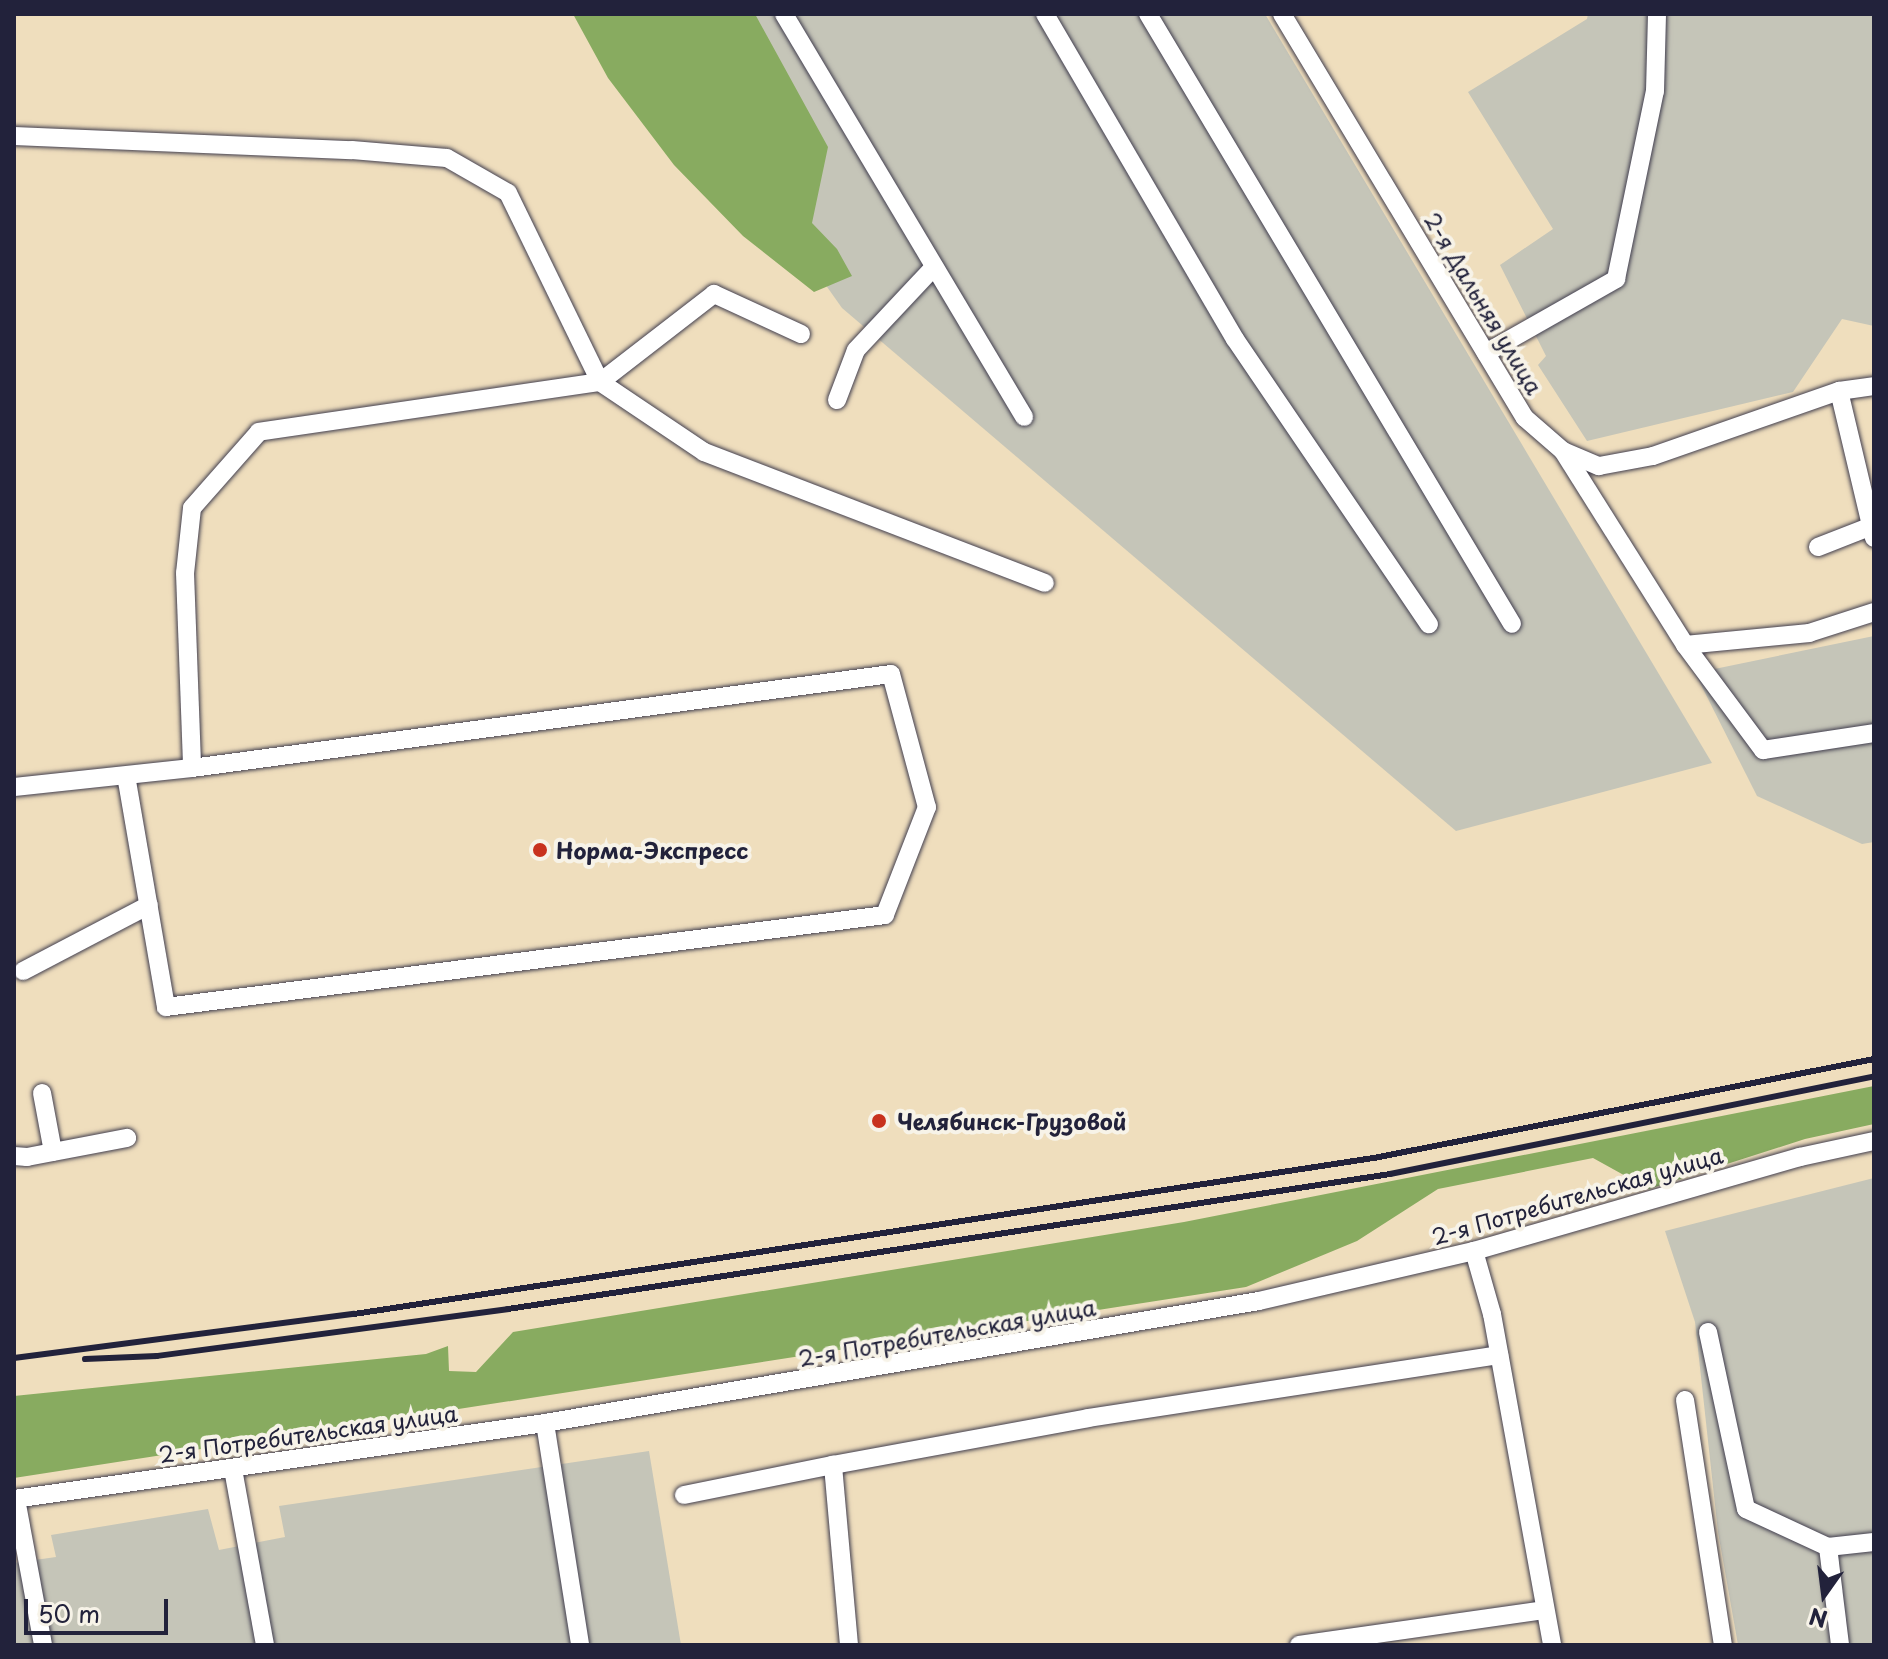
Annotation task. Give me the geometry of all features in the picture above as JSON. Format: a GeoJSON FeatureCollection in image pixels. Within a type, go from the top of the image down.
{"type":"FeatureCollection","features":[{"type":"Feature","properties":{"kind":"street"},"geometry":{"type":"LineString","coordinates":[[784,14],[1024,417]]}},
{"type":"Feature","properties":{"kind":"street"},"geometry":{"type":"LineString","coordinates":[[1045,14],[1235,339],[1429,624]]}},
{"type":"Feature","properties":{"kind":"street"},"geometry":{"type":"LineString","coordinates":[[1148,14],[1512,624]]}},
{"type":"Feature","properties":{"kind":"street","name":"2-я Дальняя улица"},"geometry":{"type":"LineString","coordinates":[[1282,14],[1525,418],[1563,451],[1599,466],[1653,456],[1873,380]]}},
{"type":"Feature","properties":{"kind":"street"},"geometry":{"type":"LineString","coordinates":[[1486,353],[1616,279],[1655,91],[1657,14]]}},
{"type":"Feature","properties":{"kind":"street"},"geometry":{"type":"LineString","coordinates":[[14,136],[337,149],[447,158],[508,193],[600,382],[704,452],[1045,583]]}},
{"type":"Feature","properties":{"kind":"street"},"geometry":{"type":"LineString","coordinates":[[837,400],[856,350],[934,267]]}},
{"type":"Feature","properties":{"kind":"street"},"geometry":{"type":"LineString","coordinates":[[192,768],[185,573],[192,508],[259,432],[600,382],[714,294],[801,334]]}},
{"type":"Feature","properties":{"kind":"street"},"geometry":{"type":"LineString","coordinates":[[1818,547],[1873,529],[1839,391]]}},
{"type":"Feature","properties":{"kind":"street"},"geometry":{"type":"LineString","coordinates":[[1563,451],[1685,645],[1763,750],[1874,733]]}},
{"type":"Feature","properties":{"kind":"street"},"geometry":{"type":"LineString","coordinates":[[1685,645],[1809,633],[1874,612]]}},
{"type":"Feature","properties":{"kind":"street"},"geometry":{"type":"LineString","coordinates":[[14,787],[105,774],[126,776],[192,768],[891,674],[927,807],[885,915],[166,1007],[126,776]]}},
{"type":"Feature","properties":{"kind":"street"},"geometry":{"type":"LineString","coordinates":[[23,971],[149,905]]}},
{"type":"Feature","properties":{"kind":"street"},"geometry":{"type":"LineString","coordinates":[[42,1093],[53,1152]]}},
{"type":"Feature","properties":{"kind":"street"},"geometry":{"type":"LineString","coordinates":[[14,1156],[127,1138]]}},
{"type":"Feature","properties":{"kind":"street","name":"2-я Потребительская улица"},"geometry":{"type":"LineString","coordinates":[[15,1499],[545,1423],[1259,1301],[1474,1251],[1800,1157],[1874,1141]]}},
{"type":"Feature","properties":{"kind":"street"},"geometry":{"type":"LineString","coordinates":[[1474,1251],[1499,1355],[1552,1645]]}},
{"type":"Feature","properties":{"kind":"street"},"geometry":{"type":"LineString","coordinates":[[1708,1332],[1746,1509],[1828,1547],[1874,1542]]}},
{"type":"Feature","properties":{"kind":"street"},"geometry":{"type":"LineString","coordinates":[[684,1495],[1088,1418],[1499,1355]]}},
{"type":"Feature","properties":{"kind":"street"},"geometry":{"type":"LineString","coordinates":[[1685,1400],[1723,1645]]}},
{"type":"Feature","properties":{"kind":"street"},"geometry":{"type":"LineString","coordinates":[[545,1423],[580,1645]]}},
{"type":"Feature","properties":{"kind":"street"},"geometry":{"type":"LineString","coordinates":[[833,1465],[849,1645]]}},
{"type":"Feature","properties":{"kind":"street"},"geometry":{"type":"LineString","coordinates":[[233,1469],[265,1645]]}},
{"type":"Feature","properties":{"kind":"street"},"geometry":{"type":"LineString","coordinates":[[15,1499],[43,1645]]}},
{"type":"Feature","properties":{"kind":"street"},"geometry":{"type":"LineString","coordinates":[[1828,1547],[1840,1645]]}},
{"type":"Feature","properties":{"kind":"street"},"geometry":{"type":"LineString","coordinates":[[1299,1645],[1544,1610]]}},
{"type":"Feature","properties":{"kind":"shaded area"},"geometry":{"type":"Polygon","coordinates":[[[634,14],[1265,14],[1712,763],[1456,831],[842,308],[634,14]]]}},
{"type":"Feature","properties":{"kind":"shaded area"},"geometry":{"type":"Polygon","coordinates":[[[1588,14],[1874,14],[1874,326],[1842,319],[1793,392],[1587,441],[1538,365],[1546,356],[1500,265],[1553,229],[1468,92],[1587,19],[1588,14]]]}},
{"type":"Feature","properties":{"kind":"shaded area"},"geometry":{"type":"Polygon","coordinates":[[[1874,636],[1874,842],[1862,844],[1757,796],[1695,673],[1874,636]]]}},
{"type":"Feature","properties":{"kind":"shaded area"},"geometry":{"type":"Polygon","coordinates":[[[1874,1178],[1874,1645],[1738,1645],[1718,1532],[1695,1322],[1665,1231],[1874,1178]]]}},
{"type":"Feature","properties":{"kind":"shaded area"},"geometry":{"type":"Polygon","coordinates":[[[649,1451],[681,1645],[14,1645],[14,1563],[56,1557],[51,1535],[208,1509],[219,1550],[285,1537],[279,1506],[649,1451]]]}},
{"type":"Feature","properties":{"kind":"green space"},"geometry":{"type":"Polygon","coordinates":[[[573,14],[755,14],[828,147],[812,223],[837,249],[852,276],[814,292],[743,236],[674,165],[608,78],[573,14]]]}},
{"type":"Feature","properties":{"kind":"green space"},"geometry":{"type":"Polygon","coordinates":[[[1874,1086],[1874,1124],[1805,1139],[1649,1189],[1593,1158],[1438,1189],[1357,1241],[1246,1287],[14,1478],[14,1396],[426,1354],[448,1346],[449,1371],[476,1372],[513,1332],[1184,1222],[1874,1086]]]}},
{"type":"Feature","properties":{"kind":"railway"},"geometry":{"type":"LineString","coordinates":[[14,1358],[354,1314],[1374,1158],[1874,1059]]}},
{"type":"Feature","properties":{"kind":"railway"},"geometry":{"type":"LineString","coordinates":[[85,1359],[157,1356],[508,1309],[1390,1174],[1874,1076]]}},
{"type":"Feature","properties":{"kind":"place","name":"Норма-Экспресс"},"geometry":{"type":"Point","coordinates":[540,850]}},
{"type":"Feature","properties":{"kind":"place","name":"Челябинск-Грузовой"},"geometry":{"type":"Point","coordinates":[879,1121]}}]}
